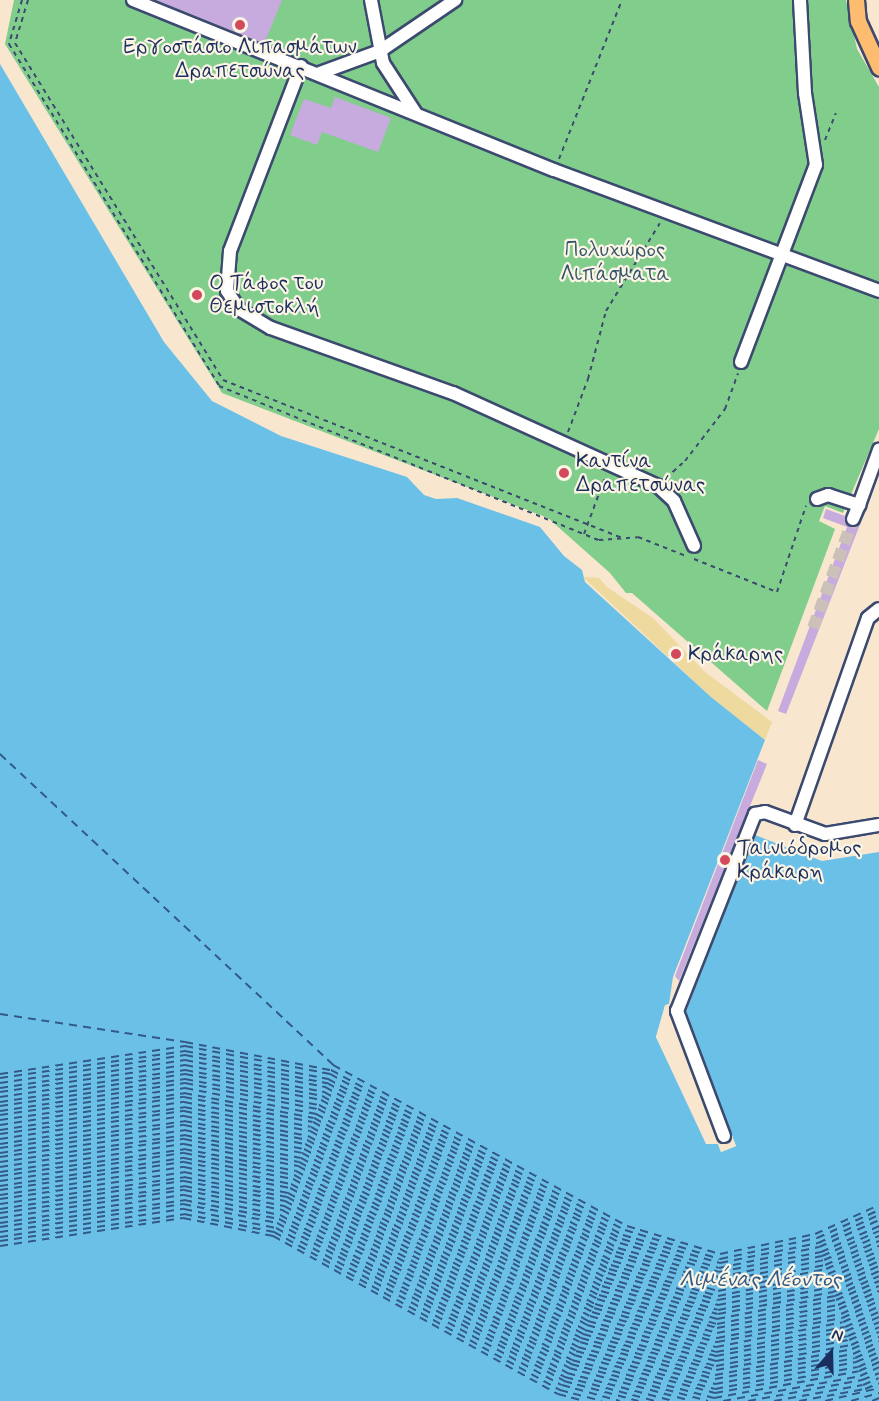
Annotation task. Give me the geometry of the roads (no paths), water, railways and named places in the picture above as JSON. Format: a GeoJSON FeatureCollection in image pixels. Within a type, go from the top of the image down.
{"type":"FeatureCollection","features":[{"type":"Feature","properties":{"kind":"main road"},"geometry":{"type":"LineString","coordinates":[[856,0],[858,21],[879,67]]}},
{"type":"Feature","properties":{"kind":"street"},"geometry":{"type":"LineString","coordinates":[[133,0],[320,73],[554,170],[877,293]]}},
{"type":"Feature","properties":{"kind":"street"},"geometry":{"type":"LineString","coordinates":[[371,0],[380,51],[389,76],[416,113]]}},
{"type":"Feature","properties":{"kind":"street"},"geometry":{"type":"LineString","coordinates":[[320,73],[380,51],[455,0]]}},
{"type":"Feature","properties":{"kind":"street"},"geometry":{"type":"LineString","coordinates":[[741,362],[816,165],[805,93],[800,0]]}},
{"type":"Feature","properties":{"kind":"street"},"geometry":{"type":"LineString","coordinates":[[301,66],[230,251],[226,280],[233,301],[246,316],[271,328],[401,372],[657,486],[674,501],[694,546]]}},
{"type":"Feature","properties":{"kind":"street"},"geometry":{"type":"LineString","coordinates":[[853,519],[879,450]]}},
{"type":"Feature","properties":{"kind":"street"},"geometry":{"type":"LineString","coordinates":[[812,501],[828,495],[859,505]]}},
{"type":"Feature","properties":{"kind":"street"},"geometry":{"type":"LineString","coordinates":[[795,825],[868,618],[879,609]]}},
{"type":"Feature","properties":{"kind":"street"},"geometry":{"type":"LineString","coordinates":[[724,1137],[677,1011],[755,814],[765,812],[795,825],[825,834],[879,825]]}},
{"type":"Feature","properties":{"kind":"water","name":"Λιμένας Λέοντος"},"geometry":{"type":"Polygon","coordinates":[[[0,64],[164,342],[212,401],[281,436],[407,477],[424,495],[436,499],[457,498],[540,527],[564,556],[582,570],[585,582],[711,697],[765,740],[673,977],[669,1004],[665,1006],[656,1037],[706,1144],[718,1144],[721,1152],[736,1146],[685,1014],[755,835],[822,861],[879,852],[879,1401],[0,1401],[0,64]]]}},
{"type":"Feature","properties":{"kind":"tunnel"},"geometry":{"type":"LineString","coordinates":[[813,628],[853,519]]}},
{"type":"Feature","properties":{"kind":"place","name":"Εργοστάσιο Λιπασμάτων Δραπετσώνας"},"geometry":{"type":"Point","coordinates":[240,25]}},
{"type":"Feature","properties":{"kind":"place","name":"Ο Τάφος του Θεμιστοκλή"},"geometry":{"type":"Point","coordinates":[197,295]}},
{"type":"Feature","properties":{"kind":"place","name":"Καντίνα Δραπετσώνας"},"geometry":{"type":"Point","coordinates":[564,473]}},
{"type":"Feature","properties":{"kind":"place","name":"Κράκαρης"},"geometry":{"type":"Point","coordinates":[676,654]}},
{"type":"Feature","properties":{"kind":"place","name":"Ταινιόδρομος Κράκαρη"},"geometry":{"type":"Point","coordinates":[725,860]}},
{"type":"Feature","properties":{"kind":"park label","name":"Πολυχώρος Λιπάσματα"},"geometry":{"type":"Point","coordinates":[615,262]}}]}
